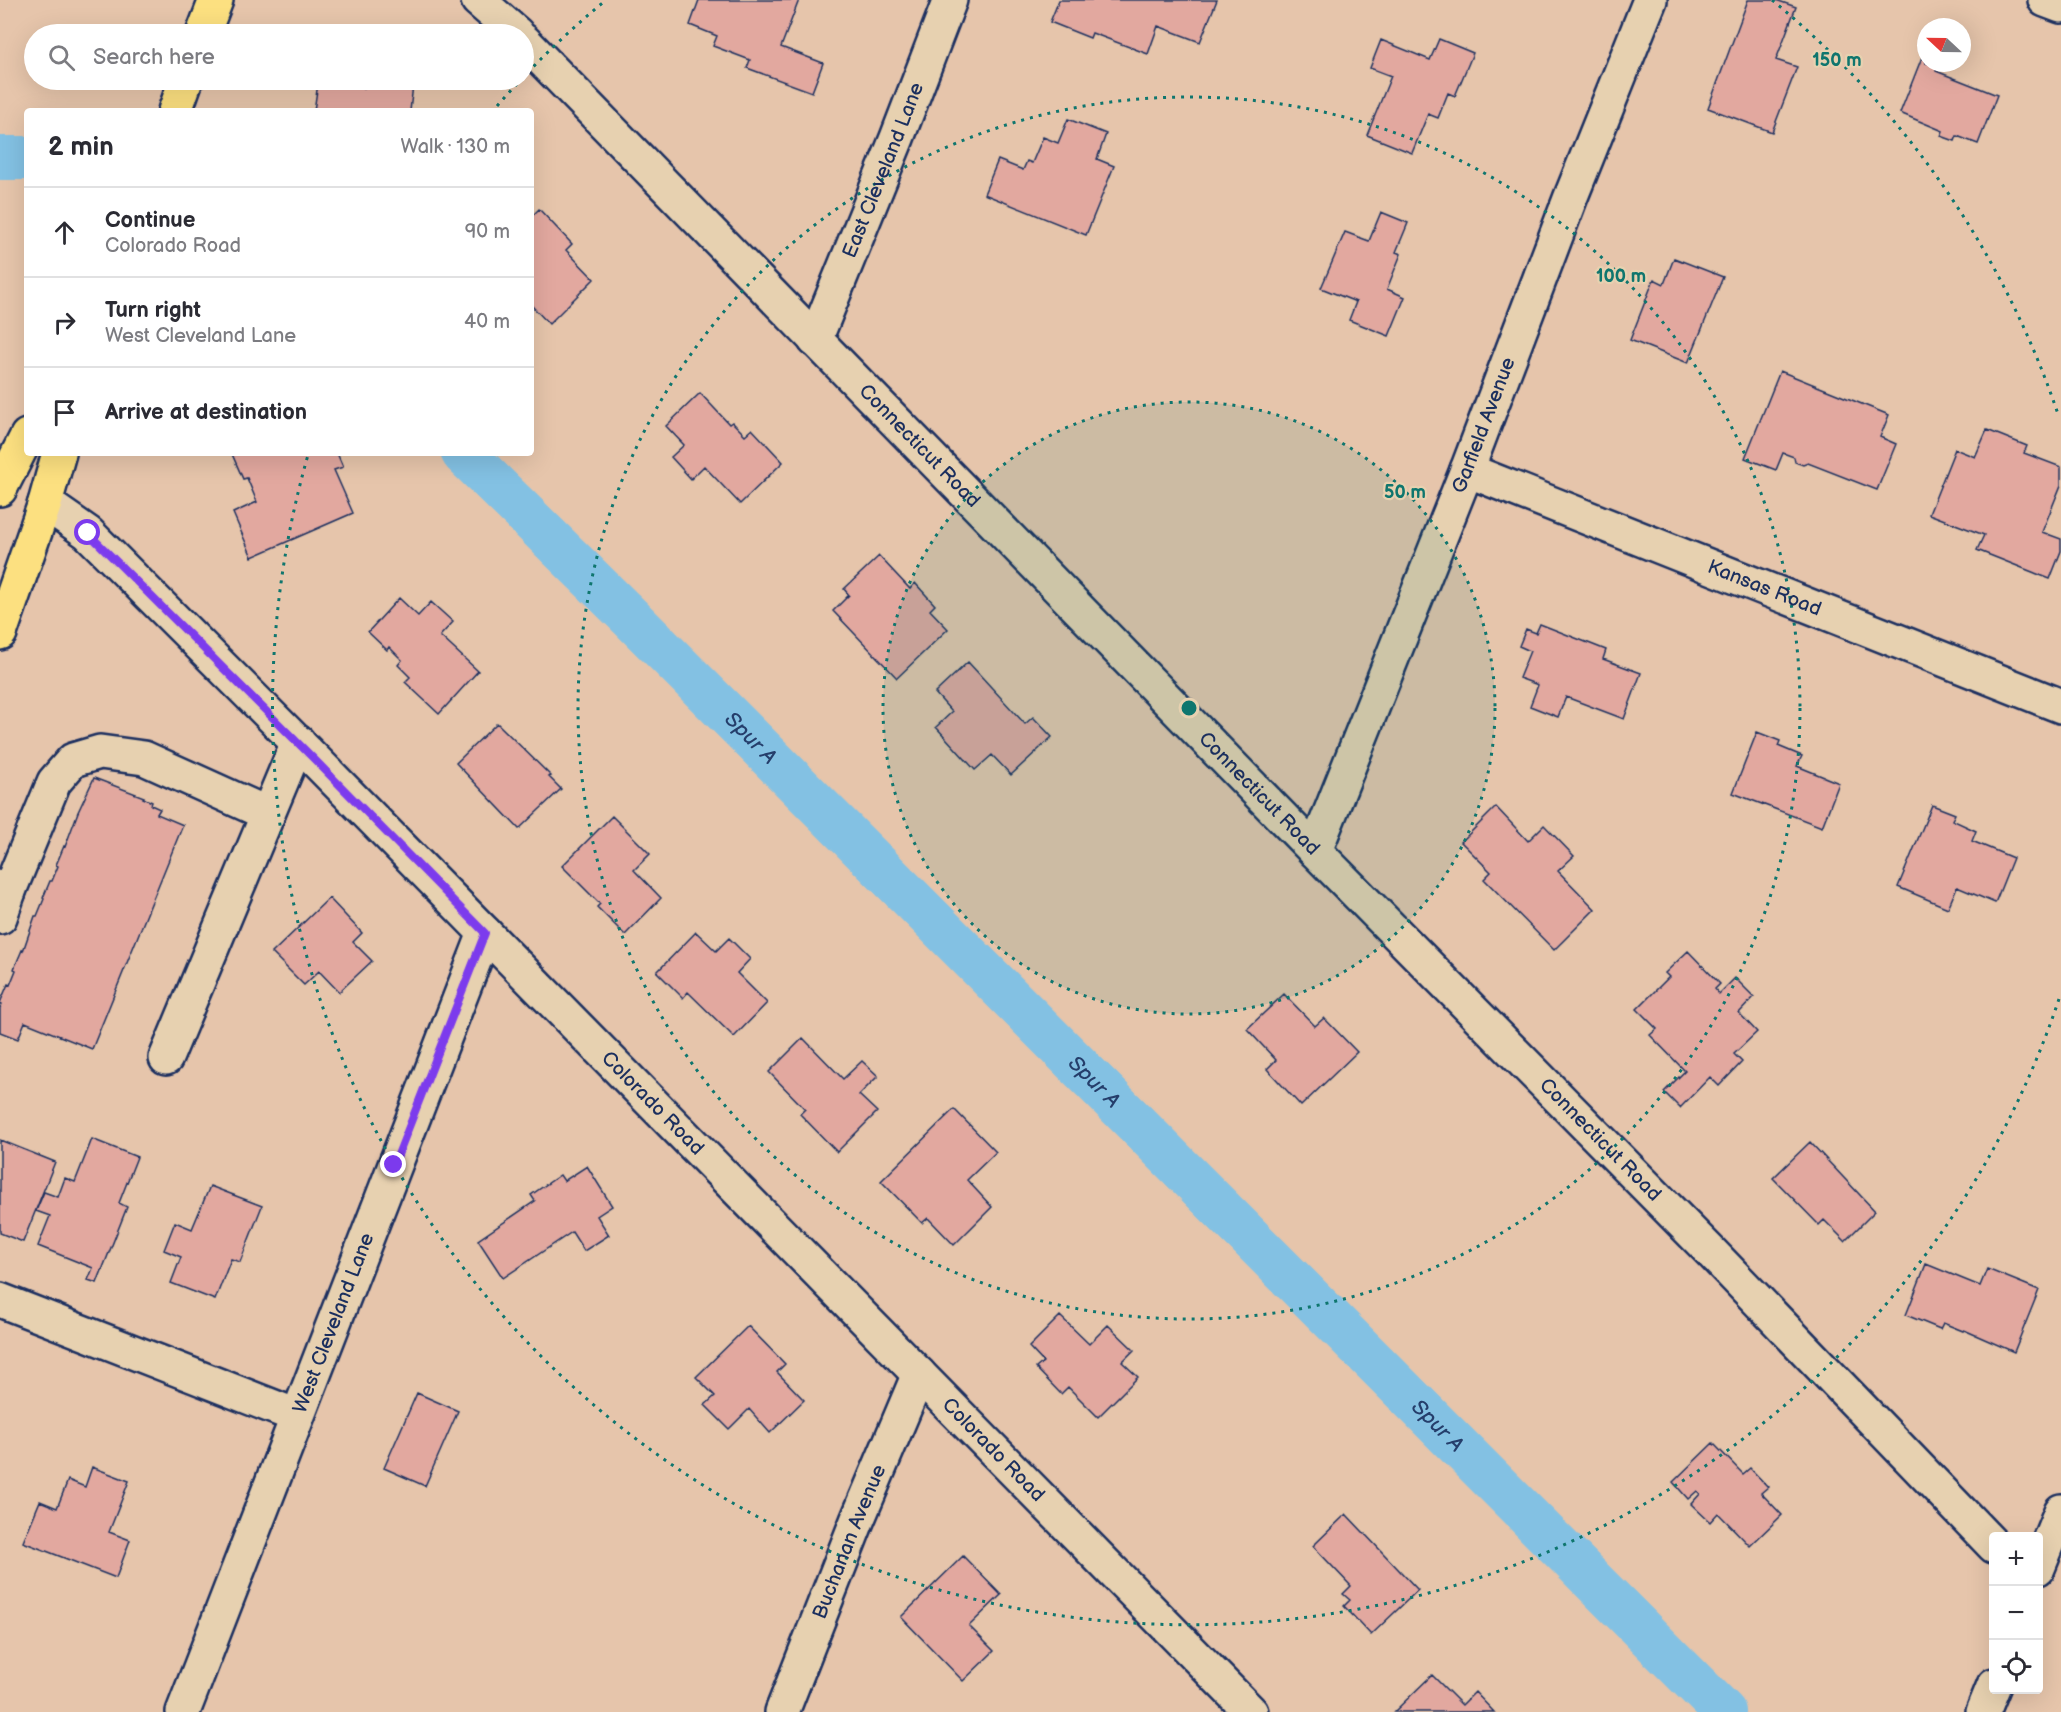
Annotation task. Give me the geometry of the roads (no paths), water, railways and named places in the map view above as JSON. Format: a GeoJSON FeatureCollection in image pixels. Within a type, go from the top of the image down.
{"type":"FeatureCollection","features":[{"type":"Feature","properties":{"kind":"main road"},"geometry":{"type":"LineString","coordinates":[[207,24],[216,0]]}},
{"type":"Feature","properties":{"kind":"main road"},"geometry":{"type":"LineString","coordinates":[[176,108],[182,90]]}},
{"type":"Feature","properties":{"kind":"main road"},"geometry":{"type":"LineString","coordinates":[[0,489],[24,442]]}},
{"type":"Feature","properties":{"kind":"main road"},"geometry":{"type":"LineString","coordinates":[[0,633],[45,502],[58,456]]}},
{"type":"Feature","properties":{"kind":"main road"},"geometry":{"type":"LineString","coordinates":[[0,495],[45,502]]}},
{"type":"Feature","properties":{"kind":"street"},"geometry":{"type":"LineString","coordinates":[[478,0],[506,24]]}},
{"type":"Feature","properties":{"kind":"street","name":"East Cleveland Lane"},"geometry":{"type":"LineString","coordinates":[[814,340],[897,138],[950,0]]}},
{"type":"Feature","properties":{"kind":"street","name":"Garfield Avenue"},"geometry":{"type":"LineString","coordinates":[[1315,850],[1467,470],[1570,199],[1650,0]]}},
{"type":"Feature","properties":{"kind":"street"},"geometry":{"type":"LineString","coordinates":[[2045,0],[2061,6]]}},
{"type":"Feature","properties":{"kind":"street","name":"Connecticut Road"},"geometry":{"type":"LineString","coordinates":[[534,51],[814,340],[1713,1254],[1989,1541]]}},
{"type":"Feature","properties":{"kind":"street","name":"Kansas Road"},"geometry":{"type":"LineString","coordinates":[[1467,470],[2061,706]]}},
{"type":"Feature","properties":{"kind":"street","name":"Colorado Road"},"geometry":{"type":"LineString","coordinates":[[45,502],[88,533],[298,742],[1251,1712]]}},
{"type":"Feature","properties":{"kind":"street"},"geometry":{"type":"LineString","coordinates":[[166,1058],[298,742]]}},
{"type":"Feature","properties":{"kind":"street"},"geometry":{"type":"LineString","coordinates":[[3,899],[54,782],[73,760],[100,753],[144,758],[268,814]]}},
{"type":"Feature","properties":{"kind":"street","name":"West Cleveland Lane"},"geometry":{"type":"LineString","coordinates":[[183,1712],[485,933]]}},
{"type":"Feature","properties":{"kind":"street"},"geometry":{"type":"LineString","coordinates":[[0,1300],[297,1416]]}},
{"type":"Feature","properties":{"kind":"street","name":"Buchanan Avenue"},"geometry":{"type":"LineString","coordinates":[[782,1712],[857,1521],[919,1374]]}},
{"type":"Feature","properties":{"kind":"street"},"geometry":{"type":"LineString","coordinates":[[2043,1556],[2061,1511]]}},
{"type":"Feature","properties":{"kind":"street"},"geometry":{"type":"LineString","coordinates":[[1983,1712],[1990,1694]]}},
{"type":"Feature","properties":{"kind":"waterway","name":"Spur A"},"geometry":{"type":"LineString","coordinates":[[0,158],[24,158]]}},
{"type":"Feature","properties":{"kind":"waterway","name":"Spur A"},"geometry":{"type":"LineString","coordinates":[[466,456],[631,618],[1724,1712]]}}]}
